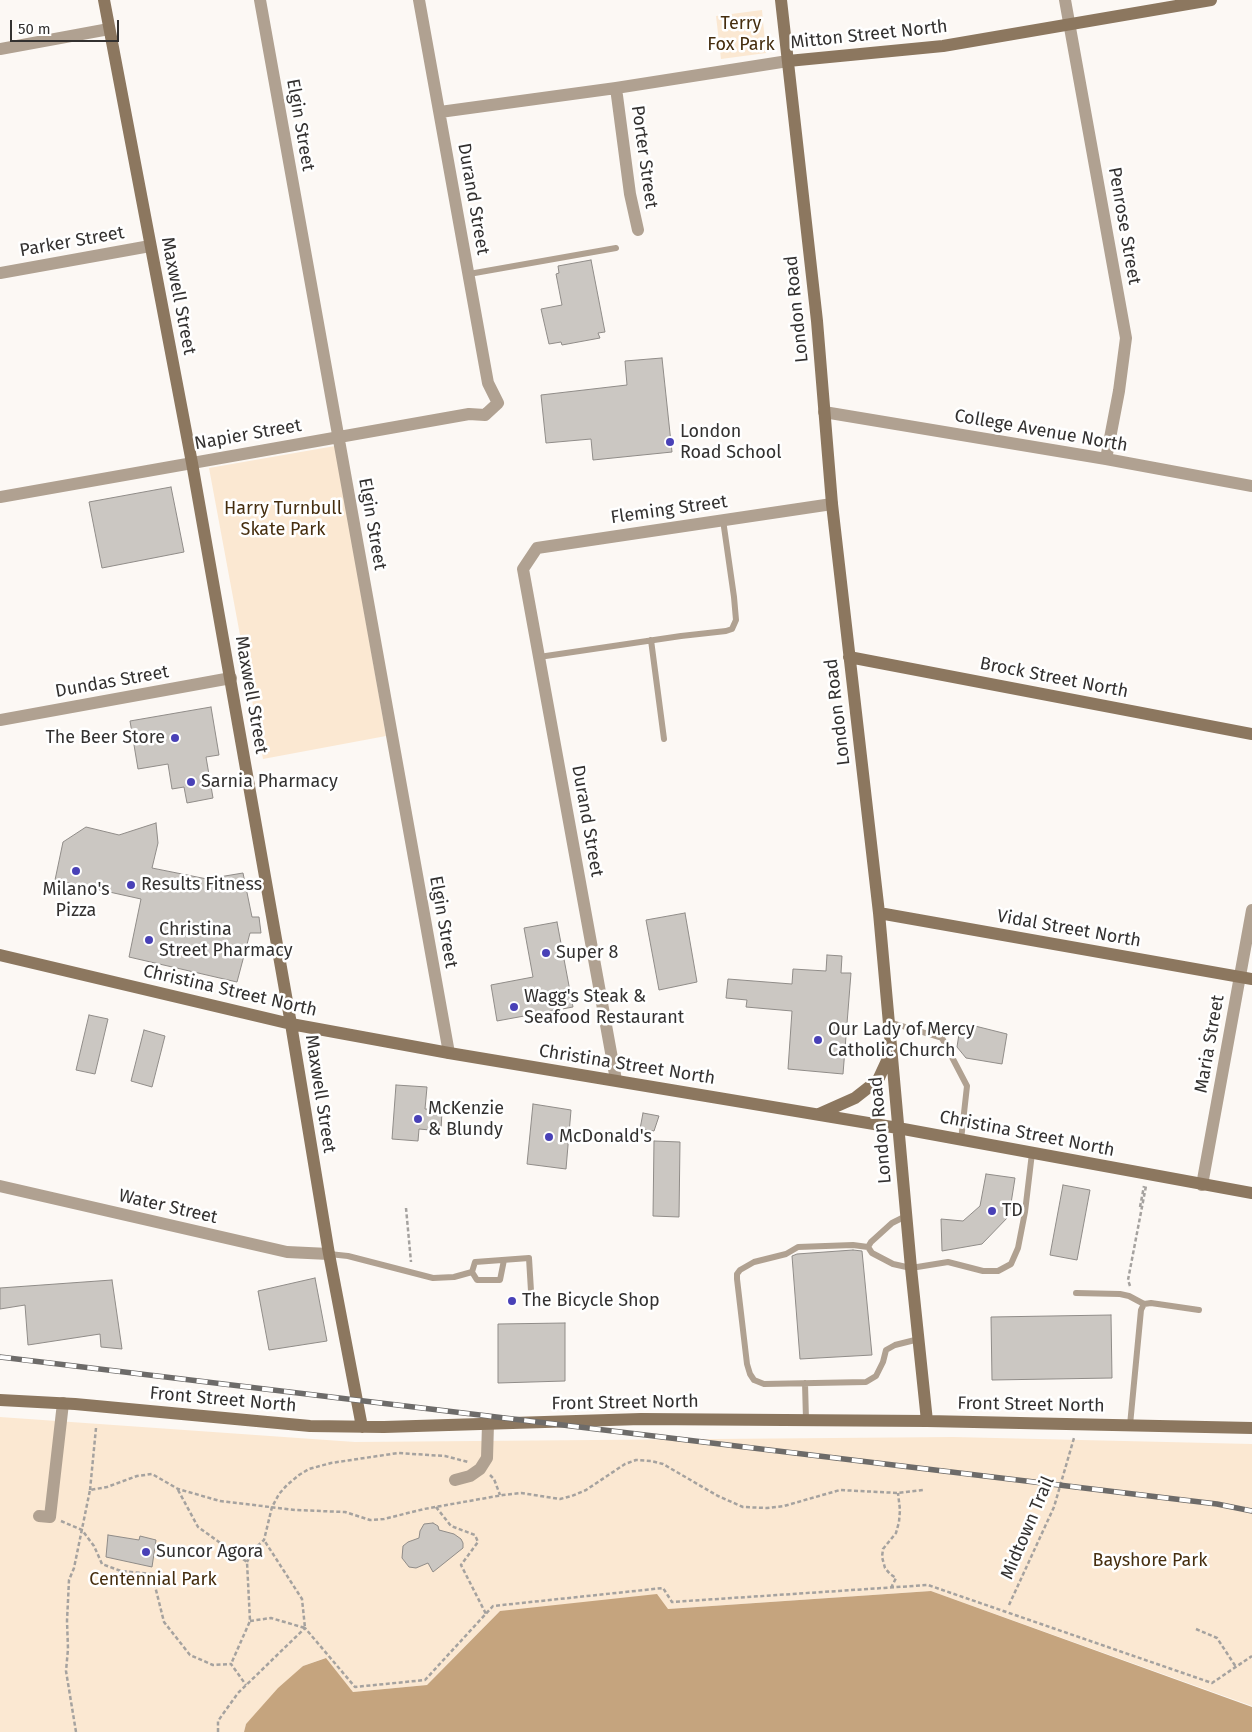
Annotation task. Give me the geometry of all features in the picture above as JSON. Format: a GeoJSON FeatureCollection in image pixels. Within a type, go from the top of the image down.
{"type":"FeatureCollection","features":[{"type":"Feature","properties":{"kind":"main road","name":"Maxwell Street"},"geometry":{"type":"LineString","coordinates":[[104,0],[231,678],[329,1254],[362,1427]]}},
{"type":"Feature","properties":{"kind":"main road","name":"London Road"},"geometry":{"type":"LineString","coordinates":[[782,0],[817,322],[832,504],[879,913],[911,1268],[927,1421]]}},
{"type":"Feature","properties":{"kind":"main road","name":"Mitton Street North"},"geometry":{"type":"LineString","coordinates":[[788,62],[943,46],[1211,0]]}},
{"type":"Feature","properties":{"kind":"main road","name":"Brock Street North"},"geometry":{"type":"LineString","coordinates":[[849,657],[1252,734]]}},
{"type":"Feature","properties":{"kind":"main road","name":"Vidal Street North"},"geometry":{"type":"LineString","coordinates":[[879,913],[1246,978]]}},
{"type":"Feature","properties":{"kind":"main road","name":"Christina Street North"},"geometry":{"type":"LineString","coordinates":[[0,955],[291,1024],[449,1053],[819,1114],[1252,1193]]}},
{"type":"Feature","properties":{"kind":"main road"},"geometry":{"type":"LineString","coordinates":[[819,1114],[854,1098],[878,1080],[892,1052]]}},
{"type":"Feature","properties":{"kind":"main road","name":"Front Street North"},"geometry":{"type":"LineString","coordinates":[[0,1400],[310,1426],[362,1427],[488,1424],[641,1418],[927,1421],[1252,1428]]}},
{"type":"Feature","properties":{"kind":"street","name":"Elgin Street"},"geometry":{"type":"LineString","coordinates":[[260,0],[449,1053]]}},
{"type":"Feature","properties":{"kind":"street","name":"Durand Street"},"geometry":{"type":"LineString","coordinates":[[419,0],[488,383],[498,403]]}},
{"type":"Feature","properties":{"kind":"street","name":"Penrose Street"},"geometry":{"type":"LineString","coordinates":[[1065,0],[1126,338],[1120,391],[1106,459]]}},
{"type":"Feature","properties":{"kind":"street"},"geometry":{"type":"LineString","coordinates":[[0,50],[109,29]]}},
{"type":"Feature","properties":{"kind":"street","name":"Mitton Street North"},"geometry":{"type":"LineString","coordinates":[[440,112],[788,62]]}},
{"type":"Feature","properties":{"kind":"street","name":"Porter Street"},"geometry":{"type":"LineString","coordinates":[[616,88],[630,194],[638,230]]}},
{"type":"Feature","properties":{"kind":"street","name":"Parker Street"},"geometry":{"type":"LineString","coordinates":[[0,273],[150,246]]}},
{"type":"Feature","properties":{"kind":"street","name":"Napier Street"},"geometry":{"type":"LineString","coordinates":[[0,497],[469,414],[484,414],[498,403]]}},
{"type":"Feature","properties":{"kind":"street","name":"College Avenue North"},"geometry":{"type":"LineString","coordinates":[[824,412],[1106,459],[1252,486]]}},
{"type":"Feature","properties":{"kind":"street","name":"Fleming Street"},"geometry":{"type":"LineString","coordinates":[[523,569],[537,548],[832,504]]}},
{"type":"Feature","properties":{"kind":"street","name":"Durand Street"},"geometry":{"type":"LineString","coordinates":[[523,569],[616,1080]]}},
{"type":"Feature","properties":{"kind":"street","name":"Dundas Street"},"geometry":{"type":"LineString","coordinates":[[0,720],[231,678]]}},
{"type":"Feature","properties":{"kind":"street","name":"Maria Street"},"geometry":{"type":"LineString","coordinates":[[1202,1185],[1246,978],[1252,910]]}},
{"type":"Feature","properties":{"kind":"street","name":"Water Street"},"geometry":{"type":"LineString","coordinates":[[0,1186],[287,1252],[329,1254]]}},
{"type":"Feature","properties":{"kind":"street"},"geometry":{"type":"LineString","coordinates":[[45,1516],[50,1473],[63,1404]]}},
{"type":"Feature","properties":{"kind":"street"},"geometry":{"type":"LineString","coordinates":[[455,1480],[470,1476],[480,1469],[487,1458],[488,1424]]}},
{"type":"Feature","properties":{"kind":"lane"},"geometry":{"type":"LineString","coordinates":[[469,274],[616,248]]}},
{"type":"Feature","properties":{"kind":"lane"},"geometry":{"type":"LineString","coordinates":[[539,657],[732,629],[736,620],[723,520]]}},
{"type":"Feature","properties":{"kind":"lane"},"geometry":{"type":"LineString","coordinates":[[651,640],[664,739]]}},
{"type":"Feature","properties":{"kind":"lane"},"geometry":{"type":"LineString","coordinates":[[889,1022],[942,1038],[967,1086],[961,1140]]}},
{"type":"Feature","properties":{"kind":"lane"},"geometry":{"type":"LineString","coordinates":[[919,1339],[895,1345],[886,1350],[884,1362],[876,1376],[866,1382],[764,1384],[754,1380],[747,1364],[738,1274],[746,1265],[786,1254],[798,1247],[853,1245],[868,1247],[872,1253],[887,1261],[911,1268],[948,1262],[983,1271],[998,1271],[1011,1264],[1018,1248],[1025,1212],[1032,1153]]}},
{"type":"Feature","properties":{"kind":"lane"},"geometry":{"type":"LineString","coordinates":[[868,1247],[892,1223],[907,1215]]}},
{"type":"Feature","properties":{"kind":"lane"},"geometry":{"type":"LineString","coordinates":[[329,1254],[348,1256],[433,1278],[454,1277],[472,1272]]}},
{"type":"Feature","properties":{"kind":"lane"},"geometry":{"type":"LineString","coordinates":[[504,1260],[500,1280],[477,1280],[472,1272],[475,1262],[529,1258],[531,1291]]}},
{"type":"Feature","properties":{"kind":"lane"},"geometry":{"type":"LineString","coordinates":[[1076,1293],[1120,1294],[1129,1296],[1144,1304],[1151,1303],[1199,1310]]}},
{"type":"Feature","properties":{"kind":"lane"},"geometry":{"type":"LineString","coordinates":[[1130,1425],[1141,1310],[1144,1304]]}},
{"type":"Feature","properties":{"kind":"lane"},"geometry":{"type":"LineString","coordinates":[[805,1383],[806,1420]]}},
{"type":"Feature","properties":{"kind":"path"},"geometry":{"type":"LineString","coordinates":[[1133,1286],[1128,1280],[1146,1174]]}},
{"type":"Feature","properties":{"kind":"path"},"geometry":{"type":"LineString","coordinates":[[406,1208],[412,1272]]}},
{"type":"Feature","properties":{"kind":"path"},"geometry":{"type":"LineString","coordinates":[[76,1732],[66,1671],[68,1649],[67,1621],[70,1580],[90,1490],[96,1428]]}},
{"type":"Feature","properties":{"kind":"path","name":"Midtown Trail"},"geometry":{"type":"LineString","coordinates":[[1008,1605],[1054,1506],[1077,1430]]}},
{"type":"Feature","properties":{"kind":"path"},"geometry":{"type":"LineString","coordinates":[[231,1664],[250,1620],[247,1562],[253,1550],[264,1540],[272,1507],[283,1490],[299,1475],[309,1469],[331,1463],[390,1454],[445,1456],[462,1459],[480,1469],[494,1479],[500,1495]]}},
{"type":"Feature","properties":{"kind":"path"},"geometry":{"type":"LineString","coordinates":[[90,1490],[107,1487],[137,1476],[152,1474],[178,1489],[220,1501],[313,1511],[345,1512],[370,1520],[384,1519],[500,1495],[521,1493],[560,1499],[586,1490],[625,1464],[636,1460],[663,1464],[718,1496],[743,1507],[767,1508],[784,1506],[840,1490],[898,1493],[924,1490]]}},
{"type":"Feature","properties":{"kind":"path"},"geometry":{"type":"LineString","coordinates":[[178,1489],[198,1527],[247,1562]]}},
{"type":"Feature","properties":{"kind":"path"},"geometry":{"type":"LineString","coordinates":[[891,1588],[896,1578],[885,1568],[882,1557],[883,1549],[896,1533],[899,1522],[898,1493]]}},
{"type":"Feature","properties":{"kind":"path"},"geometry":{"type":"LineString","coordinates":[[436,1507],[451,1526],[475,1535],[478,1542],[461,1566],[486,1614]]}},
{"type":"Feature","properties":{"kind":"path"},"geometry":{"type":"LineString","coordinates":[[45,1516],[82,1530],[94,1546],[102,1564],[121,1571],[152,1574],[164,1622],[190,1655],[213,1665],[231,1664]]}},
{"type":"Feature","properties":{"kind":"path"},"geometry":{"type":"LineString","coordinates":[[264,1540],[302,1599],[305,1628]]}},
{"type":"Feature","properties":{"kind":"path"},"geometry":{"type":"LineString","coordinates":[[250,1620],[271,1618],[305,1628],[355,1686],[426,1680],[493,1606],[663,1588],[672,1602],[928,1585],[1212,1683],[1252,1656]]}},
{"type":"Feature","properties":{"kind":"path"},"geometry":{"type":"LineString","coordinates":[[217,1732],[218,1721],[238,1693],[305,1628]]}},
{"type":"Feature","properties":{"kind":"path"},"geometry":{"type":"LineString","coordinates":[[1196,1629],[1217,1638],[1236,1667]]}},
{"type":"Feature","properties":{"kind":"path"},"geometry":{"type":"LineString","coordinates":[[231,1664],[246,1685]]}},
{"type":"Feature","properties":{"kind":"green space","name":"Terry Fox Park"},"geometry":{"type":"Polygon","coordinates":[[[762,10],[766,53],[721,59],[716,16],[762,10]]]}},
{"type":"Feature","properties":{"kind":"green space","name":"Harry Turnbull Skate Park"},"geometry":{"type":"Polygon","coordinates":[[[335,446],[386,736],[263,759],[209,468],[335,446]]]}},
{"type":"Feature","properties":{"kind":"green space","name":"Centennial Park"},"geometry":{"type":"Polygon","coordinates":[[[0,1417],[355,1442],[953,1437],[1252,1444],[1252,1706],[931,1591],[668,1609],[500,1611],[427,1685],[353,1692],[325,1658],[303,1666],[246,1724],[244,1732],[0,1732],[0,1417]]]}},
{"type":"Feature","properties":{"kind":"shaded area"},"geometry":{"type":"Polygon","coordinates":[[[931,1591],[1252,1707],[1252,1732],[244,1732],[246,1724],[278,1688],[303,1666],[326,1658],[353,1692],[427,1685],[500,1611],[657,1594],[668,1609],[931,1591]]]}},
{"type":"Feature","properties":{"kind":"building"},"geometry":{"type":"Polygon","coordinates":[[[591,260],[605,332],[598,333],[600,338],[562,345],[561,342],[549,344],[541,309],[562,305],[556,274],[559,273],[558,266],[591,260]]]}},
{"type":"Feature","properties":{"kind":"building","name":"London Road School"},"geometry":{"type":"Polygon","coordinates":[[[662,358],[672,452],[593,460],[591,439],[546,443],[541,395],[627,385],[625,361],[662,358]]]}},
{"type":"Feature","properties":{"kind":"building"},"geometry":{"type":"Polygon","coordinates":[[[171,487],[184,552],[102,568],[89,502],[171,487]]]}},
{"type":"Feature","properties":{"kind":"building","name":"The Beer Store"},"geometry":{"type":"Polygon","coordinates":[[[211,707],[219,755],[206,757],[213,798],[187,803],[184,787],[172,789],[168,764],[138,769],[130,721],[211,707]]]}},
{"type":"Feature","properties":{"kind":"building"},"geometry":{"type":"Polygon","coordinates":[[[156,823],[158,843],[152,868],[207,879],[243,873],[252,917],[259,917],[261,933],[250,933],[237,982],[129,957],[141,899],[55,880],[63,842],[86,827],[119,835],[156,823]]]}},
{"type":"Feature","properties":{"kind":"building"},"geometry":{"type":"Polygon","coordinates":[[[685,913],[697,982],[659,990],[646,920],[685,913]]]}},
{"type":"Feature","properties":{"kind":"building","name":"Super 8"},"geometry":{"type":"Polygon","coordinates":[[[557,922],[573,1007],[497,1021],[491,985],[533,977],[524,928],[557,922]]]}},
{"type":"Feature","properties":{"kind":"building","name":"Our Lady of Mercy Catholic Church"},"geometry":{"type":"Polygon","coordinates":[[[827,955],[842,956],[841,973],[851,973],[843,1074],[788,1069],[792,1011],[746,1007],[747,1000],[726,998],[728,979],[792,984],[793,969],[826,971],[827,955]]]}},
{"type":"Feature","properties":{"kind":"building"},"geometry":{"type":"Polygon","coordinates":[[[89,1015],[108,1019],[95,1074],[76,1070],[89,1015]]]}},
{"type":"Feature","properties":{"kind":"building"},"geometry":{"type":"Polygon","coordinates":[[[967,1024],[1007,1034],[1002,1064],[966,1058],[957,1047],[959,1034],[967,1024]]]}},
{"type":"Feature","properties":{"kind":"building"},"geometry":{"type":"Polygon","coordinates":[[[144,1030],[165,1036],[152,1087],[131,1081],[144,1030]]]}},
{"type":"Feature","properties":{"kind":"building","name":"McKenzie & Blundy"},"geometry":{"type":"Polygon","coordinates":[[[396,1085],[427,1087],[425,1109],[442,1110],[441,1131],[419,1129],[418,1141],[392,1139],[396,1085]]]}},
{"type":"Feature","properties":{"kind":"building","name":"McDonald's"},"geometry":{"type":"Polygon","coordinates":[[[533,1104],[571,1110],[566,1169],[527,1164],[533,1104]]]}},
{"type":"Feature","properties":{"kind":"building"},"geometry":{"type":"Polygon","coordinates":[[[643,1113],[659,1116],[654,1131],[640,1129],[643,1113]]]}},
{"type":"Feature","properties":{"kind":"building"},"geometry":{"type":"Polygon","coordinates":[[[654,1141],[680,1142],[679,1217],[653,1216],[654,1141]]]}},
{"type":"Feature","properties":{"kind":"building","name":"TD"},"geometry":{"type":"Polygon","coordinates":[[[986,1174],[1015,1178],[1009,1216],[982,1244],[942,1251],[941,1219],[963,1221],[980,1206],[986,1174]]]}},
{"type":"Feature","properties":{"kind":"building"},"geometry":{"type":"Polygon","coordinates":[[[1063,1185],[1090,1190],[1077,1260],[1050,1255],[1063,1185]]]}},
{"type":"Feature","properties":{"kind":"building"},"geometry":{"type":"Polygon","coordinates":[[[862,1251],[872,1355],[800,1359],[792,1256],[797,1254],[862,1251]]]}},
{"type":"Feature","properties":{"kind":"building"},"geometry":{"type":"Polygon","coordinates":[[[315,1278],[327,1341],[269,1350],[258,1291],[315,1278]]]}},
{"type":"Feature","properties":{"kind":"building"},"geometry":{"type":"Polygon","coordinates":[[[112,1280],[122,1349],[101,1347],[100,1334],[28,1345],[25,1305],[0,1309],[0,1288],[112,1280]]]}},
{"type":"Feature","properties":{"kind":"building"},"geometry":{"type":"Polygon","coordinates":[[[1111,1315],[1112,1378],[992,1380],[991,1317],[1111,1315]]]}},
{"type":"Feature","properties":{"kind":"building"},"geometry":{"type":"Polygon","coordinates":[[[565,1323],[565,1381],[498,1383],[498,1324],[565,1323]]]}},
{"type":"Feature","properties":{"kind":"building"},"geometry":{"type":"Polygon","coordinates":[[[433,1523],[438,1526],[439,1530],[454,1534],[461,1539],[463,1548],[433,1572],[428,1563],[416,1568],[409,1567],[402,1558],[403,1546],[419,1538],[424,1524],[433,1523]]]}},
{"type":"Feature","properties":{"kind":"building"},"geometry":{"type":"Polygon","coordinates":[[[108,1535],[139,1540],[140,1536],[156,1540],[152,1567],[106,1557],[108,1535]]]}},
{"type":"Feature","properties":{"kind":"railway"},"geometry":{"type":"LineString","coordinates":[[0,1357],[1217,1504],[1252,1511]]}},
{"type":"Feature","properties":{"kind":"place","name":"London Road School"},"geometry":{"type":"Point","coordinates":[670,442]}},
{"type":"Feature","properties":{"kind":"place","name":"The Beer Store"},"geometry":{"type":"Point","coordinates":[175,738]}},
{"type":"Feature","properties":{"kind":"place","name":"Sarnia Pharmacy"},"geometry":{"type":"Point","coordinates":[191,782]}},
{"type":"Feature","properties":{"kind":"place","name":"Milano's Pizza"},"geometry":{"type":"Point","coordinates":[76,871]}},
{"type":"Feature","properties":{"kind":"place","name":"Results Fitness"},"geometry":{"type":"Point","coordinates":[131,885]}},
{"type":"Feature","properties":{"kind":"place","name":"Christina Street Pharmacy"},"geometry":{"type":"Point","coordinates":[149,940]}},
{"type":"Feature","properties":{"kind":"place","name":"Super 8"},"geometry":{"type":"Point","coordinates":[546,953]}},
{"type":"Feature","properties":{"kind":"place","name":"Wagg's Steak & Seafood Restaurant"},"geometry":{"type":"Point","coordinates":[514,1007]}},
{"type":"Feature","properties":{"kind":"place","name":"Our Lady of Mercy Catholic Church"},"geometry":{"type":"Point","coordinates":[818,1040]}},
{"type":"Feature","properties":{"kind":"place","name":"McKenzie & Blundy"},"geometry":{"type":"Point","coordinates":[418,1119]}},
{"type":"Feature","properties":{"kind":"place","name":"McDonald's"},"geometry":{"type":"Point","coordinates":[549,1137]}},
{"type":"Feature","properties":{"kind":"place","name":"TD"},"geometry":{"type":"Point","coordinates":[992,1211]}},
{"type":"Feature","properties":{"kind":"place","name":"The Bicycle Shop"},"geometry":{"type":"Point","coordinates":[512,1301]}},
{"type":"Feature","properties":{"kind":"place","name":"Suncor Agora"},"geometry":{"type":"Point","coordinates":[146,1552]}},
{"type":"Feature","properties":{"kind":"park label","name":"Bayshore Park"},"geometry":{"type":"Point","coordinates":[1150,1561]}}]}
